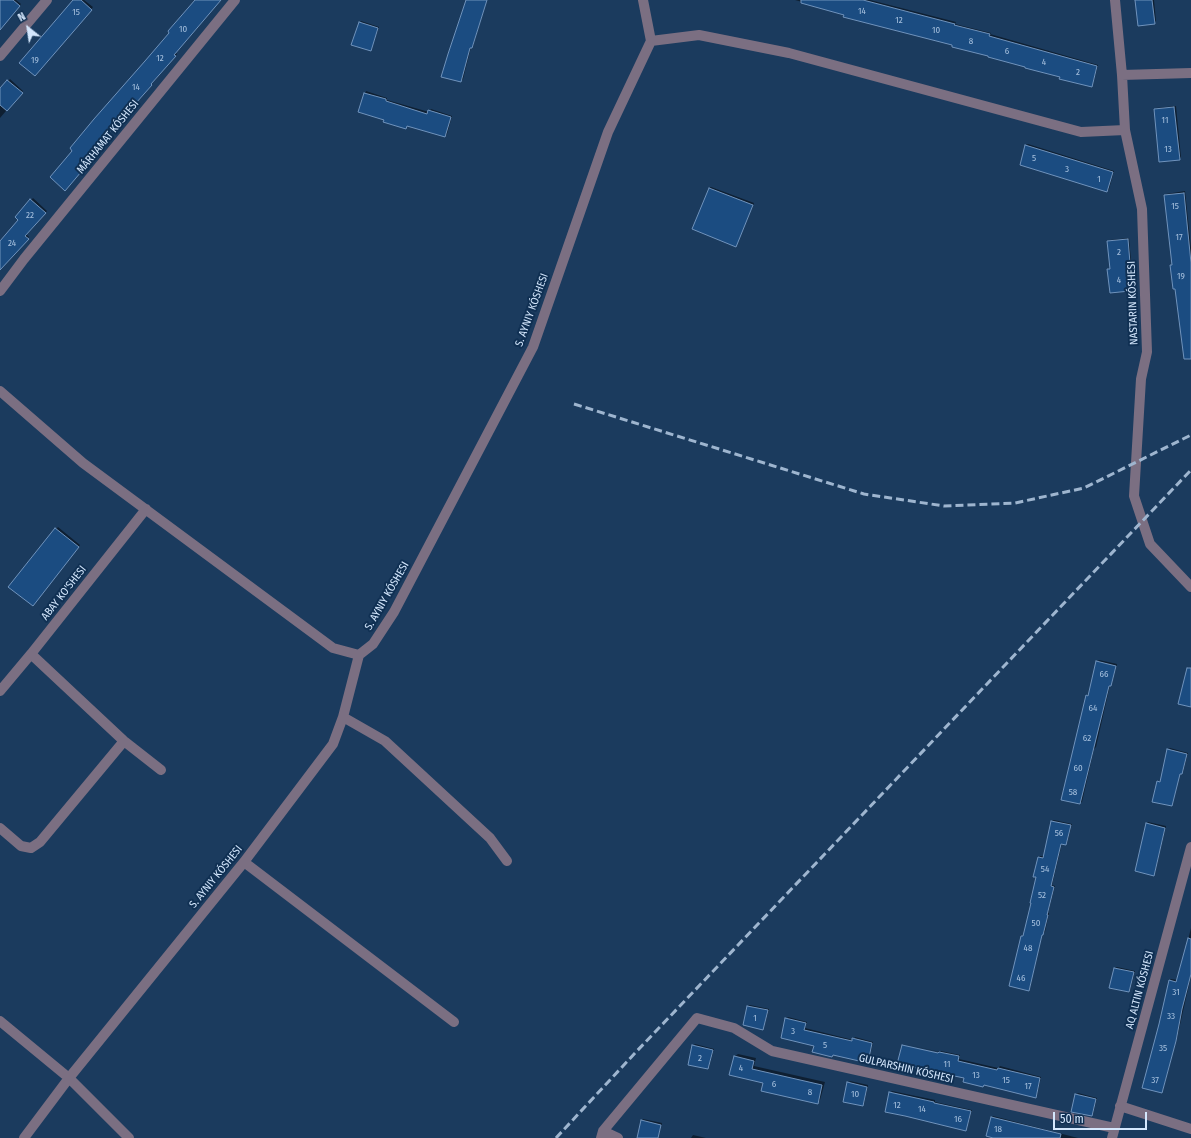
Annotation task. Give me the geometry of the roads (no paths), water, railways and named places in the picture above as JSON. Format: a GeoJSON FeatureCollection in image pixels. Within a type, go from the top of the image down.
{"type":"FeatureCollection","features":[{"type":"Feature","properties":{"kind":"street"},"geometry":{"type":"LineString","coordinates":[[0,56],[47,0]]}},
{"type":"Feature","properties":{"kind":"street","name":"MÁRHAMAT KÓSHESI"},"geometry":{"type":"LineString","coordinates":[[0,291],[29,253],[236,0]]}},
{"type":"Feature","properties":{"kind":"street"},"geometry":{"type":"LineString","coordinates":[[643,0],[651,41],[699,35],[789,53],[1081,132],[1126,130]]}},
{"type":"Feature","properties":{"kind":"street","name":"NASTARIN KÓSHESI"},"geometry":{"type":"LineString","coordinates":[[1115,0],[1126,130],[1142,209],[1147,352],[1141,379],[1134,496],[1150,544],[1191,587]]}},
{"type":"Feature","properties":{"kind":"street","name":"S. AYNIY KÓSHESI"},"geometry":{"type":"LineString","coordinates":[[24,1138],[69,1078],[244,862],[333,744],[343,717],[359,655],[373,644],[394,612],[533,347],[608,132],[651,41]]}},
{"type":"Feature","properties":{"kind":"street"},"geometry":{"type":"LineString","coordinates":[[1122,75],[1191,74]]}},
{"type":"Feature","properties":{"kind":"street"},"geometry":{"type":"LineString","coordinates":[[0,391],[83,462],[333,648],[359,655]]}},
{"type":"Feature","properties":{"kind":"street","name":"ABAY KO'SHESI"},"geometry":{"type":"LineString","coordinates":[[0,691],[146,509]]}},
{"type":"Feature","properties":{"kind":"street"},"geometry":{"type":"LineString","coordinates":[[31,654],[124,741],[161,770]]}},
{"type":"Feature","properties":{"kind":"street"},"geometry":{"type":"LineString","coordinates":[[343,717],[385,741],[490,838],[507,862]]}},
{"type":"Feature","properties":{"kind":"street"},"geometry":{"type":"LineString","coordinates":[[0,828],[21,846],[31,848],[40,842],[124,741]]}},
{"type":"Feature","properties":{"kind":"street","name":"AQ ALTIN KÓSHESI"},"geometry":{"type":"LineString","coordinates":[[1113,1133],[1191,847]]}},
{"type":"Feature","properties":{"kind":"street"},"geometry":{"type":"LineString","coordinates":[[244,862],[454,1022]]}},
{"type":"Feature","properties":{"kind":"street","name":"GULPARSHIN KÓSHESI"},"geometry":{"type":"LineString","coordinates":[[602,1134],[697,1018],[734,1028],[772,1051],[1113,1133]]}},
{"type":"Feature","properties":{"kind":"street"},"geometry":{"type":"LineString","coordinates":[[0,1021],[69,1078],[129,1138]]}},
{"type":"Feature","properties":{"kind":"street"},"geometry":{"type":"LineString","coordinates":[[1120,1106],[1191,1129]]}},
{"type":"Feature","properties":{"kind":"street"},"geometry":{"type":"LineString","coordinates":[[602,1134],[618,1138]]}},
{"type":"Feature","properties":{"kind":"railway"},"geometry":{"type":"LineString","coordinates":[[574,404],[864,494],[944,506],[1015,503],[1084,488],[1191,435]]}},
{"type":"Feature","properties":{"kind":"railway"},"geometry":{"type":"LineString","coordinates":[[556,1138],[636,1052],[1191,470]]}}]}
